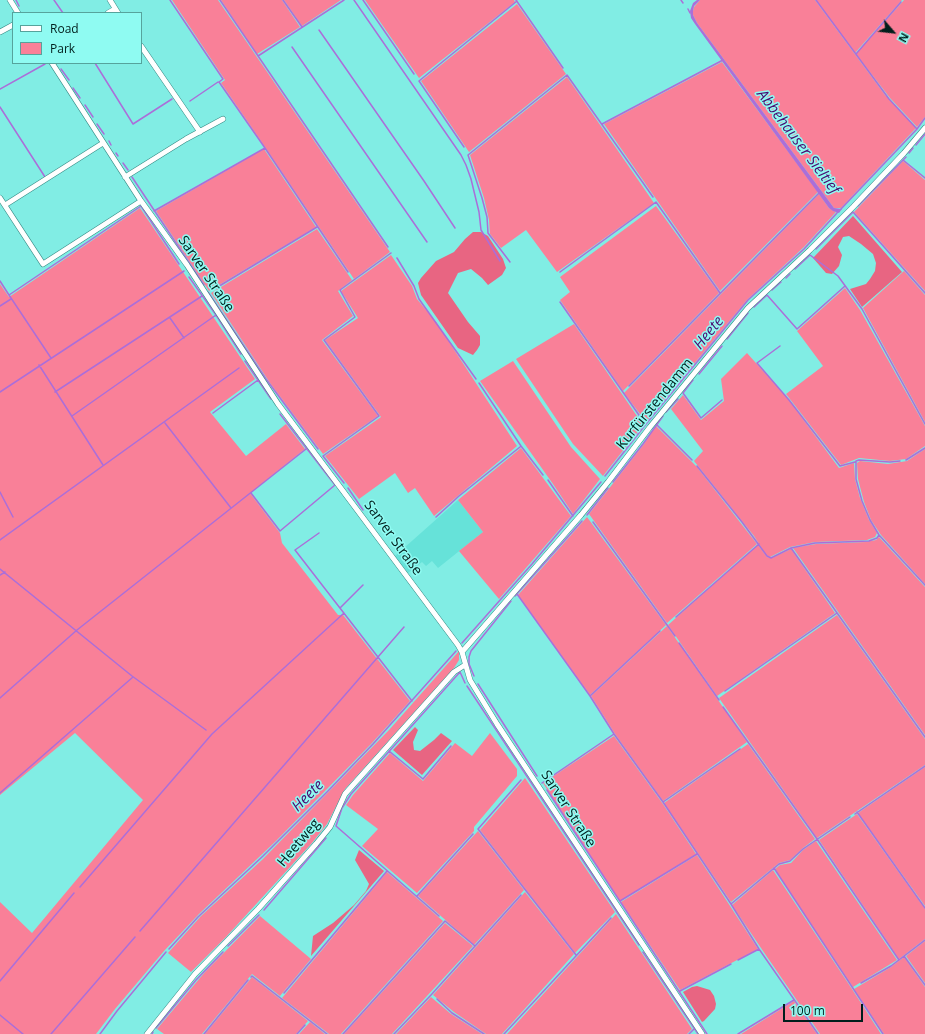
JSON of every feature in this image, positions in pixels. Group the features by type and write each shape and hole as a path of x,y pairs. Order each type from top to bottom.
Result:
{"street":[{"path":"10,0 17,12"},
{"path":"110,0 117,11"},
{"path":"0,32 12,26"},
{"path":"142,47 200,132"},
{"name":"Sarver Straße","path":"53,64 141,201 187,265 278,404 458,645 462,652 470,680 497,724 702,1034"},
{"path":"125,176 186,139 223,119"},
{"name":"Kurfürstendamm","path":"462,652 581,515 650,427 748,308 853,207 925,128"},
{"path":"5,205 103,143"},
{"path":"0,198 43,264 141,201"},
{"name":"Heetweg","path":"147,1034 195,974 258,910 330,827 345,794 352,785 454,672 465,665"}],"shaded area":[{"path":"700,0 694,6 693,15 697,23 834,208 842,209 839,213 829,208 691,18 690,11 693,3"},
{"path":"853,216 902,272 862,307 850,289 866,284 870,279 875,271 876,263 873,254 849,236 843,237 838,247 842,255 839,266 832,274 826,273 813,258"},
{"path":"473,232 481,232 488,236 503,259 506,268 502,275 488,285 471,269 458,273 448,293 468,322 480,336 480,345 473,355 458,348 421,295 418,283 436,261 454,252"},
{"path":"458,500 483,532 438,568 432,561 426,566 422,562 408,573 395,556"},
{"path":"415,727 418,730 413,742 414,750 420,751 441,733 452,741 422,775 393,750"},
{"path":"359,850 384,871 311,956 313,936 333,923 354,905 366,891 369,884 355,860"},
{"path":"697,986 710,990 714,996 716,1004 715,1009 702,1022 683,992"}],"green space":[{"path":"172,0 218,0 390,252 354,279 221,83 225,80"},
{"path":"221,0 282,0 300,27 257,54"},
{"path":"284,0 341,0 302,26"},
{"path":"365,0 514,0 515,2 419,78"},
{"path":"700,0 815,0 885,95 916,128 841,208 834,208 697,23 693,15 693,11 694,7"},
{"path":"816,0 902,0 855,53"},
{"path":"904,0 925,0 925,117 917,127 890,98 856,54"},
{"path":"517,4 566,74 469,152 421,81"},
{"path":"722,62 818,192 720,291 604,124"},
{"path":"567,77 654,203 557,272 526,230 501,248 490,234 489,220 484,198 470,155"},
{"path":"264,149 316,227 209,291 156,211"},
{"path":"903,161 925,180 925,291 854,212"},
{"path":"819,194 829,208 836,212 804,247 747,300 646,422 624,393"},
{"path":"656,206 719,293 623,391 560,300 570,292 560,277"},
{"path":"140,208 255,379 210,412 246,456 286,424 305,449 250,493 280,533 282,543 338,615 343,615 410,701 372,743 276,841 199,914 164,951 96,1034 0,1034 0,902 32,933 143,800 75,733 0,795 0,284 9,297"},
{"path":"317,229 352,280 338,291 353,316 322,340 378,416 323,454 270,383 211,293"},
{"path":"391,255 412,286 417,299 436,322 517,446 434,516 415,488 408,493 395,473 359,499 325,456 381,417 325,340 358,318 341,291"},
{"path":"904,271 925,295 925,422 863,308"},
{"path":"845,288 860,310 925,426 925,446 906,459 890,461 859,458 841,465 786,394 823,366 797,331"},
{"path":"574,324 639,419 644,424 603,476 573,444 516,359"},
{"path":"747,353 788,399 839,468 854,463 855,479 860,498 869,520 877,533 875,537 867,540 815,542 790,547 770,557 766,555 754,536 694,461 703,451 671,409 683,395 701,420 724,401 721,379"},
{"path":"513,361 571,447 600,479 573,514 480,381"},
{"path":"656,426 697,467 757,544 667,623 589,514 644,444"},
{"path":"521,448 571,516 499,599 459,551 483,532 458,500"},
{"path":"925,449 925,584 881,535 871,520 864,502 858,479 857,463 860,461 888,464 907,461"},
{"path":"587,517 666,625 590,695 518,595"},
{"path":"879,537 925,587 925,735 793,548 816,544 866,542 876,540"},
{"path":"758,545 767,557 772,558 791,549 835,613 717,696 668,625"},
{"path":"837,615 925,739 925,765 817,838 719,698"},
{"path":"667,626 747,742 663,801 615,734 591,696"},
{"path":"459,651 459,660 454,668 345,789 327,824 312,843 226,937 191,972 168,953 201,916 263,859 389,730"},
{"path":"490,733 517,769 517,776 474,827 474,831 417,893 362,846 378,829 346,805 390,753 423,781 455,743 472,756"},
{"path":"614,736 663,804 696,854 620,901 543,783"},
{"path":"748,744 815,839 790,860 779,863 731,902 664,803"},
{"path":"925,767 925,906 858,813"},
{"path":"525,778 615,912 575,953 480,830"},
{"path":"857,814 925,909 925,939 899,959 819,840"},
{"path":"478,831 524,890 474,945 418,896"},
{"path":"816,841 897,960 853,987 775,869 780,865 791,863 803,850"},
{"path":"697,855 758,949 680,990 621,902"},
{"path":"773,870 881,1034 820,1034 732,905"},
{"path":"387,872 443,921 341,1034 329,1034 282,998"},
{"path":"525,892 574,954 502,1034 486,1034 454,1012 433,995"},
{"path":"616,914 692,1029 687,1034 507,1034"},
{"path":"260,916 311,959 280,996 252,974 202,1034 164,1034 157,1029 205,972"},
{"path":"445,923 473,946 392,1034 344,1034"},
{"path":"925,941 925,983 906,956"},
{"path":"904,957 925,987 925,1034 884,1034 854,989 891,967"},
{"path":"252,977 308,1021 296,1034 205,1034"},
{"path":"431,997 451,1014 482,1034 396,1034"},
{"path":"794,1001 817,1034 741,1034"},
{"path":"310,1022 325,1034 299,1034"}],"waterway":[{"path":"16,0 19,6"},
{"path":"54,0 62,12"},
{"path":"170,0 223,79 219,82 348,272"},
{"path":"220,0 388,247"},
{"path":"283,0 302,27"},
{"path":"258,56 344,0"},
{"path":"354,0 461,155 471,179 479,212 481,230 500,261"},
{"path":"363,0 414,74"},
{"path":"516,0 563,68"},
{"path":"816,0 889,99 917,129"},
{"path":"464,147 419,81 517,1"},
{"path":"856,54 901,2"},
{"name":"Abbehauser Sieltief","path":"688,9 690,13"},
{"path":"319,30 455,228"},
{"path":"292,47 427,242"},
{"path":"602,124 723,60"},
{"path":"0,89 45,64"},
{"path":"96,64 133,124 172,99"},
{"path":"61,69 69,80"},
{"path":"510,262 488,233 487,217 468,155 567,75 653,197"},
{"path":"190,101 218,82"},
{"path":"73,88 80,98"},
{"path":"85,105 93,117"},
{"path":"0,107 45,177"},
{"name":"Abbehauser Sieltief","path":"841,209 917,129 925,118"},
{"path":"97,124 104,134"},
{"path":"916,145 925,134"},
{"path":"109,141 111,145"},
{"path":"154,211 265,148"},
{"path":"909,153 913,148"},
{"path":"858,206 906,157"},
{"path":"903,160 925,178"},
{"path":"123,163 128,170"},
{"path":"132,177 204,285"},
{"path":"629,386 820,192"},
{"path":"560,272 656,202 720,293"},
{"path":"51,358 9,295 141,206 179,264"},
{"name":"Heete","path":"605,476 748,300 804,249 838,211"},
{"path":"816,249 853,212 925,293"},
{"path":"216,288 317,227"},
{"path":"344,483 323,456 379,416 324,340 355,317 340,290 391,253"},
{"path":"795,269 810,255 838,276 862,309 925,424"},
{"path":"397,258 414,286 419,299 476,379"},
{"path":"0,392 184,271"},
{"path":"786,278 790,274"},
{"path":"189,277 241,354"},
{"path":"0,281 9,295"},
{"path":"772,290 781,282"},
{"path":"754,307 767,295 797,329 845,286"},
{"path":"208,292 266,379 318,449"},
{"path":"55,392 202,296"},
{"path":"0,306 11,299"},
{"path":"560,302 641,418"},
{"path":"727,339 748,313"},
{"path":"72,416 216,315"},
{"path":"170,318 184,338"},
{"path":"699,374 722,346"},
{"path":"780,346 757,363 789,400 840,466 855,462"},
{"path":"245,361 271,399"},
{"path":"39,365 103,465"},
{"path":"0,540 239,368"},
{"path":"213,413 258,380"},
{"path":"683,393 693,380"},
{"path":"479,383 521,446 543,475"},
{"path":"683,393 701,418 722,400"},
{"path":"666,412 678,399"},
{"path":"251,493 280,531 335,485 280,414"},
{"path":"613,482 663,416"},
{"path":"165,423 231,508"},
{"path":"656,424 692,460"},
{"path":"436,517 459,496 520,447"},
{"path":"906,460 925,448"},
{"path":"0,698 77,630 306,449"},
{"path":"900,461 856,461 856,479 862,501 870,520 879,535 925,585"},
{"path":"697,466 767,556 771,558 791,548 815,543 869,541 877,538 879,535"},
{"path":"548,480 573,516"},
{"name":"Heete","path":"462,643 532,564 601,482"},
{"path":"348,488 363,510"},
{"path":"587,515 608,488"},
{"path":"0,492 13,517"},
{"path":"515,596 582,521"},
{"path":"593,522 675,636"},
{"path":"319,533 295,550 412,701"},
{"path":"676,617 759,544"},
{"path":"791,548 925,737"},
{"path":"0,569 132,676 206,730"},
{"path":"0,575 5,572"},
{"path":"340,608 363,585"},
{"path":"517,594 663,802 759,949 818,1034"},
{"path":"474,676 469,664 471,651 511,601"},
{"path":"80,887 212,734 344,613"},
{"path":"725,691 837,613"},
{"path":"140,931 404,627"},
{"path":"590,696 660,631"},
{"path":"679,643 719,700"},
{"name":"Heete","path":"169,949 198,917 263,856 328,791 373,744 456,651"},
{"path":"439,916 336,826 342,808 351,794 460,672 465,683"},
{"path":"0,793 133,677"},
{"path":"478,684 537,776"},
{"path":"467,686 639,945"},
{"path":"723,707 817,839 899,960"},
{"path":"542,783 614,734"},
{"path":"389,751 423,779 451,746"},
{"path":"663,802 740,749"},
{"path":"855,814 925,766"},
{"path":"521,780 478,829 576,955"},
{"path":"547,790 707,1034"},
{"path":"857,812 925,908"},
{"path":"731,904 779,864 790,861 803,849 850,817"},
{"path":"417,896 473,834"},
{"path":"264,910 326,838"},
{"path":"620,901 697,854"},
{"path":"774,868 883,1034"},
{"path":"284,993 387,871"},
{"path":"0,981 74,893"},
{"path":"394,1034 521,895"},
{"path":"228,946 259,915"},
{"path":"504,1034 611,918"},
{"path":"343,1034 445,921 475,946"},
{"path":"51,1034 135,937"},
{"path":"861,983 891,966 925,940"},
{"path":"738,960 759,949"},
{"name":"Heete","path":"100,1034 166,952"},
{"path":"156,1028 196,980 223,952"},
{"path":"643,952 698,1034"},
{"path":"904,956 925,985"},
{"path":"680,991 731,964"},
{"path":"251,977 252,976 327,1034"},
{"path":"204,1034 248,980"},
{"path":"437,999 452,1013 484,1034"},
{"path":"738,1034 794,1000"},
{"path":"0,1015 23,1034"},
{"path":"297,1034 305,1025"},
{"path":"689,1034 695,1028"}]}
